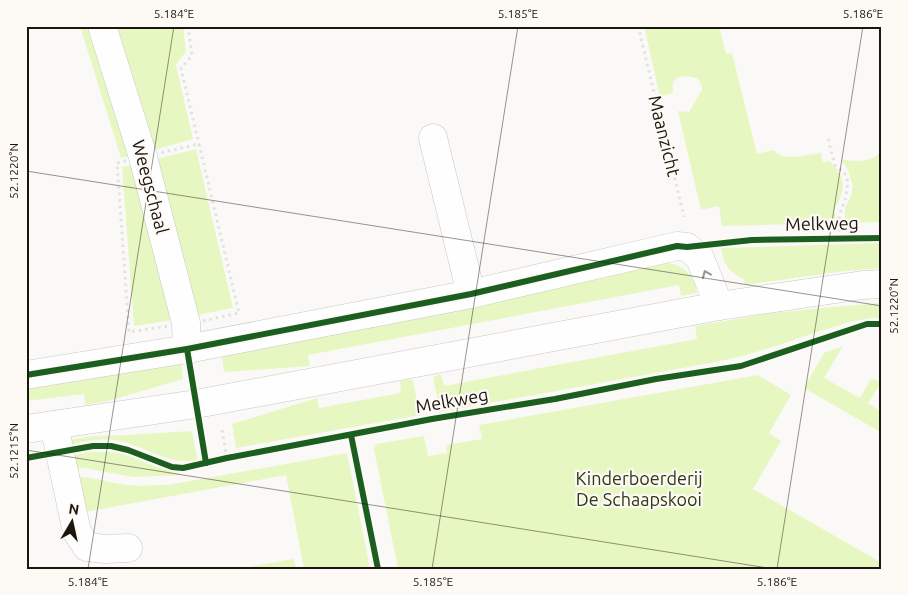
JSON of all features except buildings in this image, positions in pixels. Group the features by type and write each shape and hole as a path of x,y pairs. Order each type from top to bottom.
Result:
{"street":[{"name":"Weegschaal","path":"102,26 143,157 186,324 187,349"},
{"path":"433,138 471,294"},
{"path":"26,375 187,349 471,294 677,246 687,247 700,258 719,306"},
{"path":"26,429 196,404 719,306 863,285 882,284"},
{"path":"54,424 77,532 87,547 105,550 128,548"}],"path":[{"path":"188,26 192,55 181,69 198,144"},
{"path":"828,139 835,164 848,182 845,201 839,219 839,238"},
{"path":"220,460 236,456"}],"green space":[{"path":"80,26 89,26 130,156 121,158"},
{"path":"116,26 183,26 186,51 176,65 193,139 154,150"},
{"path":"644,26 719,26 726,54 732,53 757,154 774,150 779,155 788,157 821,153 823,162 830,161 841,175 843,185 841,196 835,208 835,223 722,226 719,206 701,210 678,111 689,112 702,90 701,84 696,78 689,76 679,77 673,82 673,93 660,97"},
{"path":"196,149 233,308 197,315 157,159"},
{"path":"882,151 882,222 844,223 845,208 851,196 853,186 848,170 841,159 851,161 868,160"},
{"path":"133,165 172,320 134,326 122,167"},
{"path":"882,243 882,268 845,271 745,285 744,280 731,271 725,263 721,248"},
{"path":"664,262 676,265 686,271 693,280 697,293 681,296 679,285 308,355 310,366 224,372 221,351"},
{"path":"882,303 882,318 853,321 746,355 440,412 433,377 441,374 444,386 697,339 695,326 765,314"},
{"path":"843,346 824,378 860,398 870,380 875,379 878,381 879,386 868,403 882,412 882,433 804,388 824,353"},
{"path":"181,360 183,379 108,401 85,405 84,394 26,401 26,385"},
{"name":"Kinderboerderij De Schaapskooi","path":"758,375 791,395 769,433 781,441 753,489 882,563 882,569 398,569 374,449 376,444 424,436 428,456 447,453 446,445 482,439 479,425"},
{"path":"412,379 420,415 236,448 232,424 317,398 319,408 401,393 400,381"},
{"path":"191,431 197,460 187,461 167,458 119,441 96,440 73,444 72,440 94,436"},
{"path":"89,452 114,452 182,475 133,477 84,468 77,469 75,455"},
{"path":"347,453 370,569 304,569 286,475 85,512 79,477 127,485 168,485"},
{"path":"294,559 296,569 248,569 248,567"}],"cycle path":[{"name":"Melkweg","path":"26,375 187,349 471,294 677,246 687,247 752,240 882,238"},
{"name":"Melkweg","path":"26,458 93,446 111,446 128,450 172,467 183,468 432,419 555,399 656,379 741,366 867,324 882,324"},
{"path":"187,349 206,463"},
{"path":"351,435 378,569"}]}
